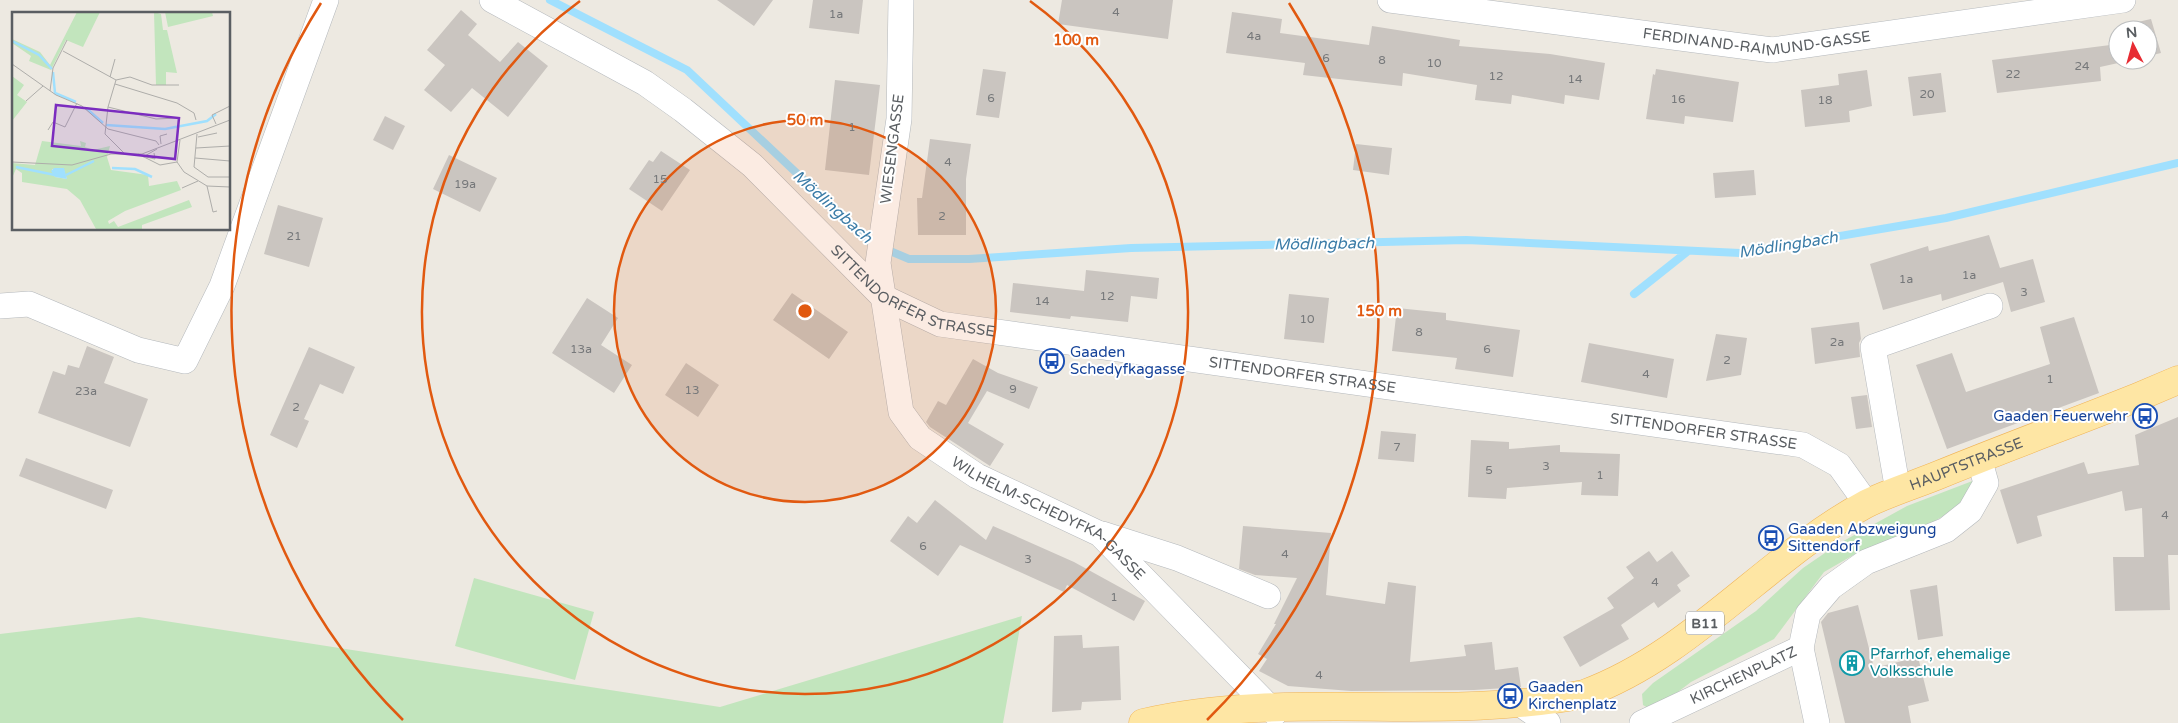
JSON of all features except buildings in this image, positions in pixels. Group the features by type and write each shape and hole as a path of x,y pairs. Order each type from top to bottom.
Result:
{"main road":[{"name":"HAUPTSTRASSE","path":"1867,504 1979,458 2138,398 2178,380"},
{"name":"B11","path":"1143,723 1221,713 1456,716 1511,712 1537,716 1629,673 1675,646 1820,534 1867,504"}],"street":[{"path":"0,306 29,304 138,350 185,361 222,286 326,0"},
{"name":"SITTENDORFER STRASSE","path":"492,0 645,83 683,110 752,165 883,297 940,324 1803,445 1839,465 1867,504"},
{"name":"WIESENGASSE","path":"883,297 878,263 899,119 901,0"},
{"name":"FERDINAND-RAIMUND-GASSE","path":"1390,0 1772,50 2123,0"},
{"name":"WILHELM-SCHEDYFKA-GASSE","path":"883,297 901,412 920,438 977,476 1107,541 1275,713"},
{"path":"1898,491 1873,347 1990,306"},
{"name":"KIRCHENPLATZ","path":"1642,723 1801,648 1808,614 1830,586 1866,562 1946,530 1970,511 1986,483 1979,458"},
{"path":"1107,541 1177,558 1268,596"},
{"path":"1801,648 1817,723"}],"green space":[{"path":"1975,480 1973,490 1953,510 1920,530 1857,553 1824,572 1774,639 1691,682 1653,711 1643,705 1642,694 1653,683 1756,611 1803,568 1838,544 1907,506"},
{"path":"474,578 594,612 575,680 455,646"},
{"path":"1022,616 1003,723 0,723 0,634 139,617 720,707"}],"waterway":[{"name":"Mödlingbach","path":"550,0 687,70 871,243 909,259 969,259 1131,248 1466,240 1740,253 1946,218 2178,163"},
{"path":"1634,294 1688,251"}],"place":[{"name":"Gaaden Schedyfkagasse","path":"1052,361"},
{"name":"Gaaden Feuerwehr","path":"2145,416"},
{"name":"Gaaden Abzweigung Sittendorf","path":"1771,538"},
{"name":"Pfarrhof, ehemalige Volksschule","path":"1852,663"},
{"name":"Gaaden Kirchenplatz","path":"1510,696"}]}
